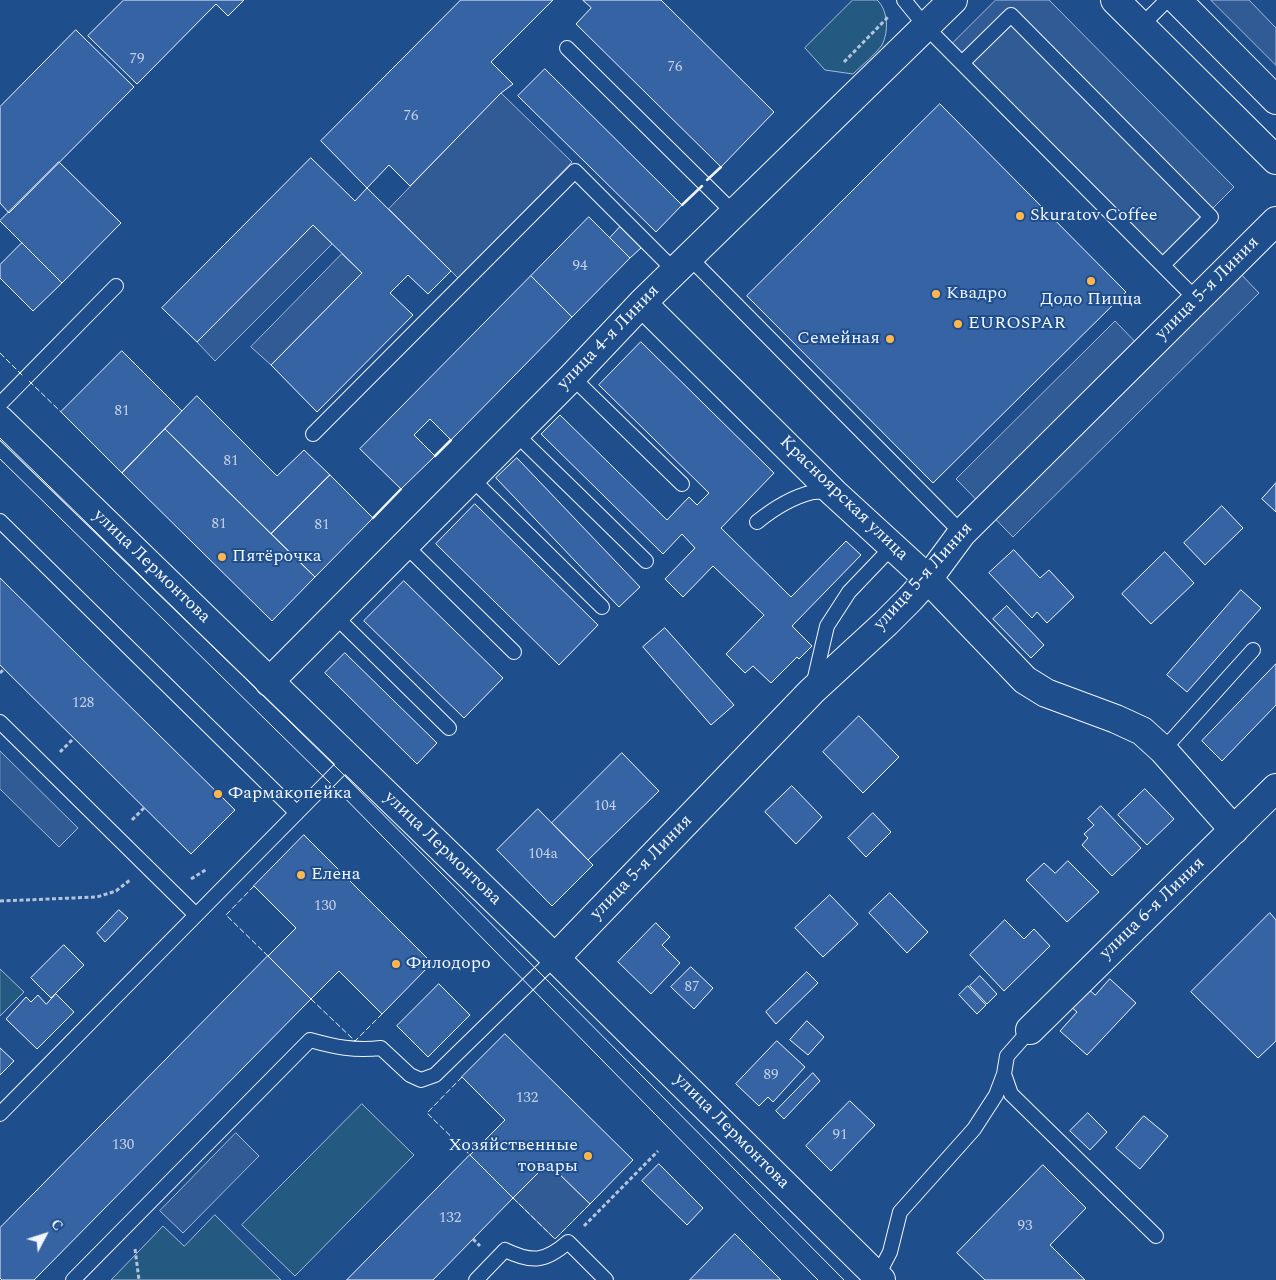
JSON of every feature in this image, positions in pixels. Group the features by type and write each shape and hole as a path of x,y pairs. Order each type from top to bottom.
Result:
{"street":[{"name":"улица 4-я Линия","path":"269,682 682,264 953,0"},
{"path":"1115,0 1276,160"},
{"path":"1177,0 1276,100"},
{"name":"улица 5-я Линия","path":"555,958 812,691 886,623 928,579 962,533 1276,221"},
{"name":"Красноярская улица","path":"642,304 834,493 928,579 1025,680 1046,693 1116,719 1142,731 1164,750 1234,830"},
{"name":"улица Лермонтова","path":"0,420 555,958 878,1279"},
{"name":"улица 6-я Линия","path":"1030,1030 1276,788"}],"lane":[{"path":"904,0 962,63 1197,300"},
{"path":"1141,26 1167,0"},
{"path":"962,63 1011,15 1101,105 1211,217 1163,265"},
{"path":"567,48 734,214"},
{"path":"313,434 575,171 682,264 962,533"},
{"path":"0,404 116,286"},
{"path":"572,377 682,484"},
{"path":"516,434 646,561"},
{"path":"472,478 602,606"},
{"path":"757,522 768,513 797,498 814,492 834,493"},
{"path":"0,520 297,814"},
{"path":"405,545 514,652"},
{"path":"812,691 827,626 849,592 892,547"},
{"path":"334,616 449,728"},
{"path":"1164,750 1253,650"},
{"path":"0,722 196,916"},
{"path":"0,1114 350,759"},
{"path":"73,1280 310,1040 339,1048 362,1050 381,1048 410,1075 421,1080 435,1075 555,958"},
{"path":"878,1279 890,1252 900,1212 974,1128 996,1095 1004,1074 1007,1056 1030,1030"},
{"path":"1004,1074 1011,1094 1156,1236"},
{"path":"476,1280 506,1250 521,1258 538,1259 555,1253 568,1242 606,1280"}],"path":[{"path":"838,68 904,0"},
{"path":"0,673 4,669"},
{"path":"0,901 97,897 116,890 146,867"},
{"path":"568,1242 658,1151"}],"shaded area":[{"path":"853,0 877,0 881,4 886,21 886,33 882,45 853,74 825,70 805,48"},
{"path":"996,0 1049,0 1234,187 1163,258 951,45"},
{"path":"1211,0 1249,0 1276,28 1276,65"},
{"path":"501,93 572,162 459,279 389,209"},
{"path":"313,225 332,244 215,361 197,342"},
{"path":"342,254 362,273 271,365 251,347"},
{"path":"1237,270 1259,293 1013,537 956,479 1115,321 1150,357"},
{"path":"0,751 78,828 59,847 0,789"},
{"path":"0,969 24,992 0,1016"},
{"path":"362,1104 414,1155 295,1276 242,1225"},
{"path":"236,1133 259,1156 183,1233 160,1211"},
{"path":"548,1163 590,1204 555,1239 513,1198"},
{"path":"215,1215 281,1280 111,1280 163,1226 184,1246"}],"building":[{"path":"124,0 244,0 228,16 216,4 137,84 88,36"},
{"path":"461,0 553,0 491,62 513,84 501,93 410,186 389,165 367,188 321,141"},
{"path":"583,0 661,0 774,112 721,167 576,24 591,8"},
{"path":"76,30 134,87 9,213 0,203 0,107"},
{"path":"545,69 682,205 656,232 518,96"},
{"name":"Квадро","path":"940,104 1126,292 933,483 747,296"},
{"path":"311,158 355,201 367,188 451,271 428,294 408,275 390,293 413,315 317,412 271,365 362,273 313,225 197,342 162,308"},
{"path":"59,162 121,223 62,283 0,221"},
{"path":"589,217 630,258 572,317 531,276"},
{"path":"620,227 641,248 630,258 610,238"},
{"path":"22,243 62,283 33,311 0,278 0,265"},
{"path":"531,276 572,317 451,440 430,419 414,435 435,456 401,489 360,449"},
{"path":"641,342 774,473 721,528 791,597 846,541 861,555 792,626 812,646 799,659 797,657 771,683 753,666 745,673 726,654 764,615 713,566 683,597 665,579 695,548 682,534 663,554 541,434 560,415 667,520 689,497 697,505 709,493 599,385"},
{"path":"122,351 182,411 122,473 61,412"},
{"path":"197,396 277,476 304,450 330,475 271,534 165,429"},
{"path":"165,429 315,577 272,621 122,473"},
{"path":"517,458 640,587 619,607 496,478"},
{"path":"330,475 373,518 315,577 271,534"},
{"path":"1276,483 1276,512 1262,499"},
{"path":"475,504 598,625 559,665 436,544"},
{"path":"1222,506 1243,528 1205,565 1184,543"},
{"path":"1014,550 1040,578 1049,570 1074,597 1047,623 1037,612 1032,618 989,573"},
{"path":"1165,552 1194,583 1151,624 1122,594"},
{"path":"0,578 235,810 191,854 0,665"},
{"path":"404,581 503,678 464,718 364,621"},
{"path":"1241,590 1261,608 1187,692 1167,675"},
{"path":"1007,606 1044,645 1031,658 993,619"},
{"path":"665,628 734,705 711,725 643,647"},
{"path":"345,653 437,743 417,764 325,673"},
{"path":"1276,664 1276,705 1222,761 1202,741"},
{"path":"859,716 899,757 863,793 823,752"},
{"path":"622,753 659,791 588,860 552,823"},
{"path":"792,786 822,817 796,844 765,812"},
{"path":"1145,789 1174,819 1147,845 1118,815"},
{"path":"1101,806 1141,848 1112,876 1082,845 1088,838 1084,834 1094,825 1088,819"},
{"path":"538,809 593,865 552,906 497,850"},
{"path":"873,813 891,832 866,857 848,838"},
{"path":"304,835 432,963 382,1014 339,971 311,999 268,956 296,928 254,886"},
{"path":"1068,861 1099,892 1067,922 1026,880 1044,863 1055,873"},
{"path":"890,893 928,932 907,953 869,913"},
{"path":"830,895 858,924 823,957 795,928"},
{"path":"119,910 128,918 105,942 97,933"},
{"path":"1270,913 1276,920 1276,1041 1258,1058 1191,992"},
{"path":"1005,920 1024,939 1034,929 1050,946 1004,991 970,955"},
{"path":"656,923 670,937 662,945 680,963 651,994 618,962"},
{"path":"64,945 84,965 51,998 31,978"},
{"path":"268,956 311,999 34,1280 2,1280 0,1278 0,1228"},
{"path":"691,967 713,988 694,1009 671,987"},
{"path":"807,972 818,983 776,1024 766,1012"},
{"path":"980,976 997,994 987,1004 970,986"},
{"path":"1110,979 1136,1003 1087,1055 1060,1031 1077,1012 1070,1006 1087,988 1095,995"},
{"path":"439,984 470,1015 428,1057 397,1026"},
{"path":"968,986 986,1005 977,1014 959,995"},
{"path":"56,994 74,1012 37,1049 6,1019 26,997 31,1002 38,995 46,1004"},
{"path":"807,1021 824,1037 808,1055 790,1040"},
{"path":"505,1034 633,1160 590,1204 548,1163 513,1198 470,1155 505,1120 462,1077"},
{"path":"777,1041 805,1067 773,1102 768,1097 759,1106 736,1084"},
{"path":"0,1048 14,1061 0,1075"},
{"path":"813,1073 820,1081 784,1119 776,1111"},
{"path":"850,1101 875,1125 831,1171 806,1146"},
{"path":"1088,1113 1107,1132 1090,1150 1070,1131"},
{"path":"1144,1116 1168,1136 1140,1169 1116,1148"},
{"path":"470,1155 513,1198 433,1280 347,1280"},
{"path":"659,1164 703,1208 687,1225 642,1181"},
{"path":"1043,1165 1086,1208 1050,1245 1085,1280 985,1280 957,1253"},
{"path":"735,1234 781,1280 690,1280"}],"tram line":[{"path":"0,438 339,770 844,1280"},
{"path":"0,459 328,781 818,1280"}],"fence":[{"path":"0,353 23,376"},
{"path":"29,381 61,412"},
{"path":"254,886 226,915 268,956"},
{"path":"311,999 355,1041 382,1014"},
{"path":"462,1077 427,1113 470,1155"},
{"path":"513,1198 555,1239 590,1204"}],"wall":[{"path":"707,180 721,167"},
{"path":"682,205 702,186"},
{"path":"435,456 451,440"},
{"path":"373,518 401,489"}],"place":[{"name":"Skuratov Coffee","path":"1020,216"},
{"name":"Додо Пицца","path":"1091,281"},
{"name":"Квадро","path":"936,294"},
{"name":"EUROSPAR","path":"958,324"},
{"name":"Семейная","path":"890,339"},
{"name":"Пятёрочка","path":"222,557"},
{"name":"Фармакопейка","path":"218,794"},
{"name":"Елена","path":"301,875"},
{"name":"Филодоро","path":"396,964"},
{"name":"Хозяйственные товары","path":"588,1156"}]}
